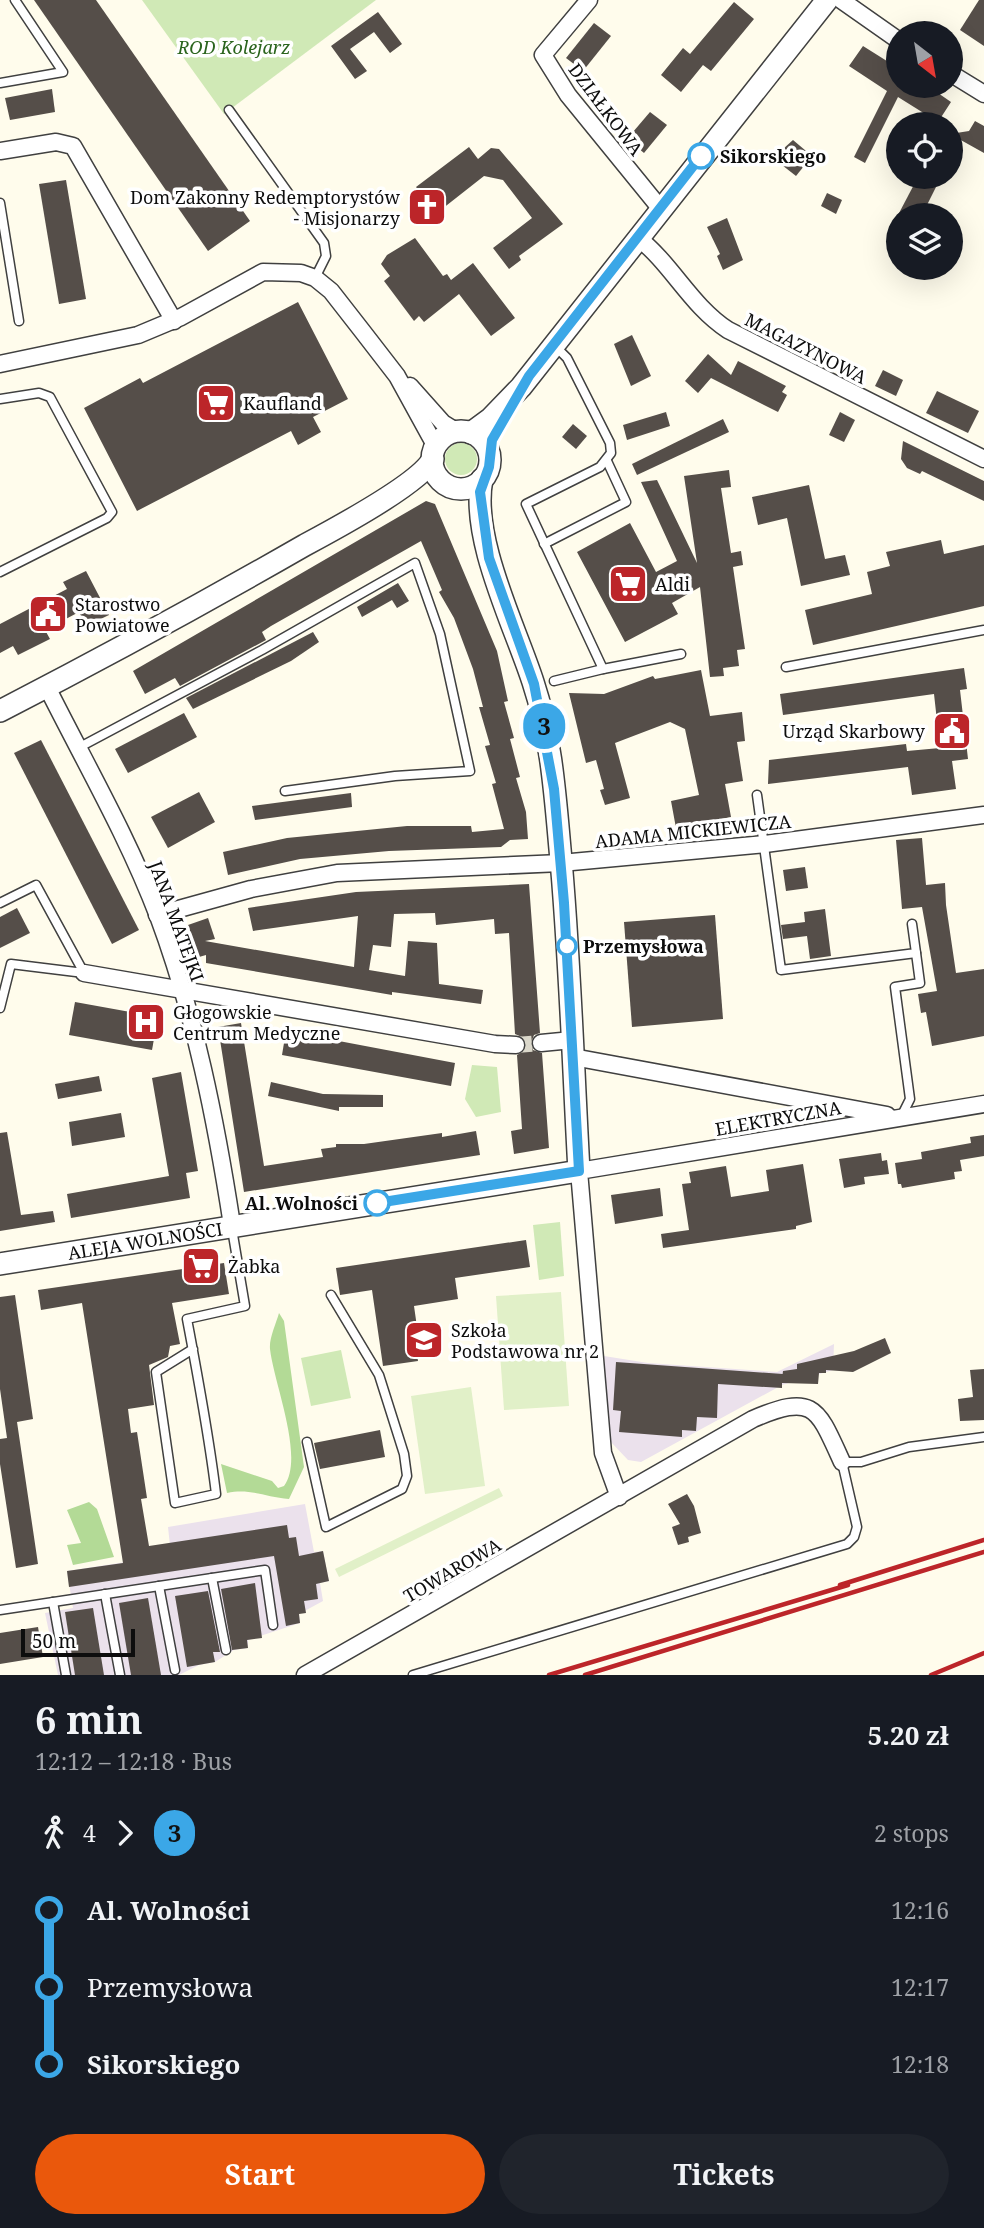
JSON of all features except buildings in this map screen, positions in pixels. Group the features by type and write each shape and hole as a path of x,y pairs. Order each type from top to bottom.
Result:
{"street":[{"name":"DZIAŁKOWA","path":"589,0 543,55 568,94 660,208"},
{"path":"0,711 369,509 419,474 444,437 464,432 497,413 529,376 660,208 828,1 886,33"},
{"path":"963,81 984,94"},
{"path":"0,150 56,142 73,146 174,321"},
{"name":"MAGAZYNOWA","path":"637,237 657,253 706,316 728,330 984,458"},
{"path":"0,364 106,344 174,321 263,272 280,270 315,278 331,291 397,376 443,423 483,440 489,453"},
{"path":"397,376 433,436 434,453 448,484 463,498 477,540 489,558"},
{"path":"529,376 494,435 489,453 489,467 482,479 480,500 489,558 534,684 547,735 561,863 579,1171 603,1453 619,1497 753,1419 794,1405 807,1407 823,1421 842,1462"},
{"path":"369,509 448,484 470,487 482,479"},
{"name":"JANA MATEJKI","path":"47,687 120,827 157,915 181,987 203,1067 232,1225"},
{"name":"ADAMA MICKIEWICZA","path":"157,915 251,888 337,873 561,863 765,844 984,815"},
{"path":"84,973 181,987 495,1044 516,1045"},
{"path":"541,1043 901,1117"},
{"name":"ELEKTRYCZNA","path":"579,1171 984,1104"},
{"name":"ALEJA WOLNOŚCI","path":"0,1264 579,1171"},
{"name":"TOWAROWA","path":"305,1675 619,1497"}],"lane":[{"path":"0,83 63,72 15,0"},
{"path":"229,110 324,243 326,256 315,278"},
{"path":"0,203 19,321"},
{"path":"553,344 567,358 610,443 611,453 607,461 526,505 603,669"},
{"path":"0,399 39,393 50,397 112,512 107,518 0,572"},
{"path":"544,544 626,502 607,461"},
{"path":"78,748 262,650 415,563 440,634 470,771 395,776 285,791"},
{"path":"786,667 984,630"},
{"path":"554,681 681,654"},
{"path":"757,795 781,970 916,953"},
{"path":"0,903 36,885 84,973"},
{"path":"901,1117 910,1098 895,987 920,983 912,924"},
{"path":"0,1009 11,964 84,973"},
{"path":"193,1349 156,1372 175,1503 216,1494 193,1349 187,1319 245,1306 232,1225"},
{"path":"307,1442 326,1527 402,1489 407,1476 404,1454 379,1375 331,1295"},
{"path":"413,1675 847,1544 854,1537 857,1527 842,1462 861,1462 909,1447 984,1437"},
{"path":"0,1610 264,1570 273,1625"},
{"path":"212,1578 226,1650"},
{"path":"159,1586 175,1670"},
{"path":"105,1594 120,1675"},
{"path":"53,1602 66,1675"}],"shaded area":[{"path":"834,1344 833,1370 782,1385 641,1462 628,1460 609,1440 604,1356 648,1363 777,1372"},
{"path":"305,1504 314,1552 323,1551 329,1581 320,1583 323,1601 299,1614 300,1623 248,1640 248,1648 234,1650 215,1662 199,1665 179,1675 58,1675 45,1613 73,1608 67,1571 171,1555 168,1527"}],"green space":[{"name":"ROD Kolejarz","path":"142,0 376,0 224,114"},
{"path":"461,443 472,448 477,459 472,470 461,475 450,470 445,459 450,448"},
{"path":"472,1065 497,1067 501,1112 476,1117 465,1099"},
{"path":"560,1222 564,1276 539,1280 533,1225"},
{"path":"561,1292 569,1406 504,1410 496,1296"},
{"path":"279,1313 284,1321 304,1467 289,1499 250,1492 227,1493 221,1464 272,1481 278,1488 284,1486 290,1474 290,1440 270,1349"},
{"path":"341,1350 351,1398 311,1406 301,1358"},
{"path":"471,1387 485,1486 425,1494 411,1396"},
{"path":"499,1488 503,1496 339,1577 335,1569"},
{"path":"89,1502 97,1509 114,1557 73,1565 67,1545 81,1543 67,1510"}],"tunnel":[{"path":"516,1045 541,1043"}],"railway":[{"path":"840,1585 984,1540"},
{"path":"585,1675 984,1552"},
{"path":"549,1675 848,1585"},
{"path":"931,1675 984,1653"}],"bus line":[{"name":"3","path":"377,1203 579,1171 564,903 547,735 534,684 489,558 480,492 482,479 489,467 489,453 494,435 519,398 529,376 701,156"}],"place":[{"name":"Sikorskiego","path":"701,156"},
{"name":"Dom Zakonny Redemptorystów - Misjonarzy","path":"427,207"},
{"name":"Kaufland","path":"216,403"},
{"name":"Aldi","path":"628,584"},
{"name":"Starostwo Powiatowe","path":"48,614"},
{"name":"Urząd Skarbowy","path":"952,731"},
{"name":"Przemysłowa","path":"567,946"},
{"name":"Głogowskie Centrum Medyczne","path":"146,1022"},
{"name":"Al. Wolności","path":"377,1203"},
{"name":"Żabka","path":"201,1266"},
{"name":"Szkoła Podstawowa nr 2","path":"424,1340"}]}
